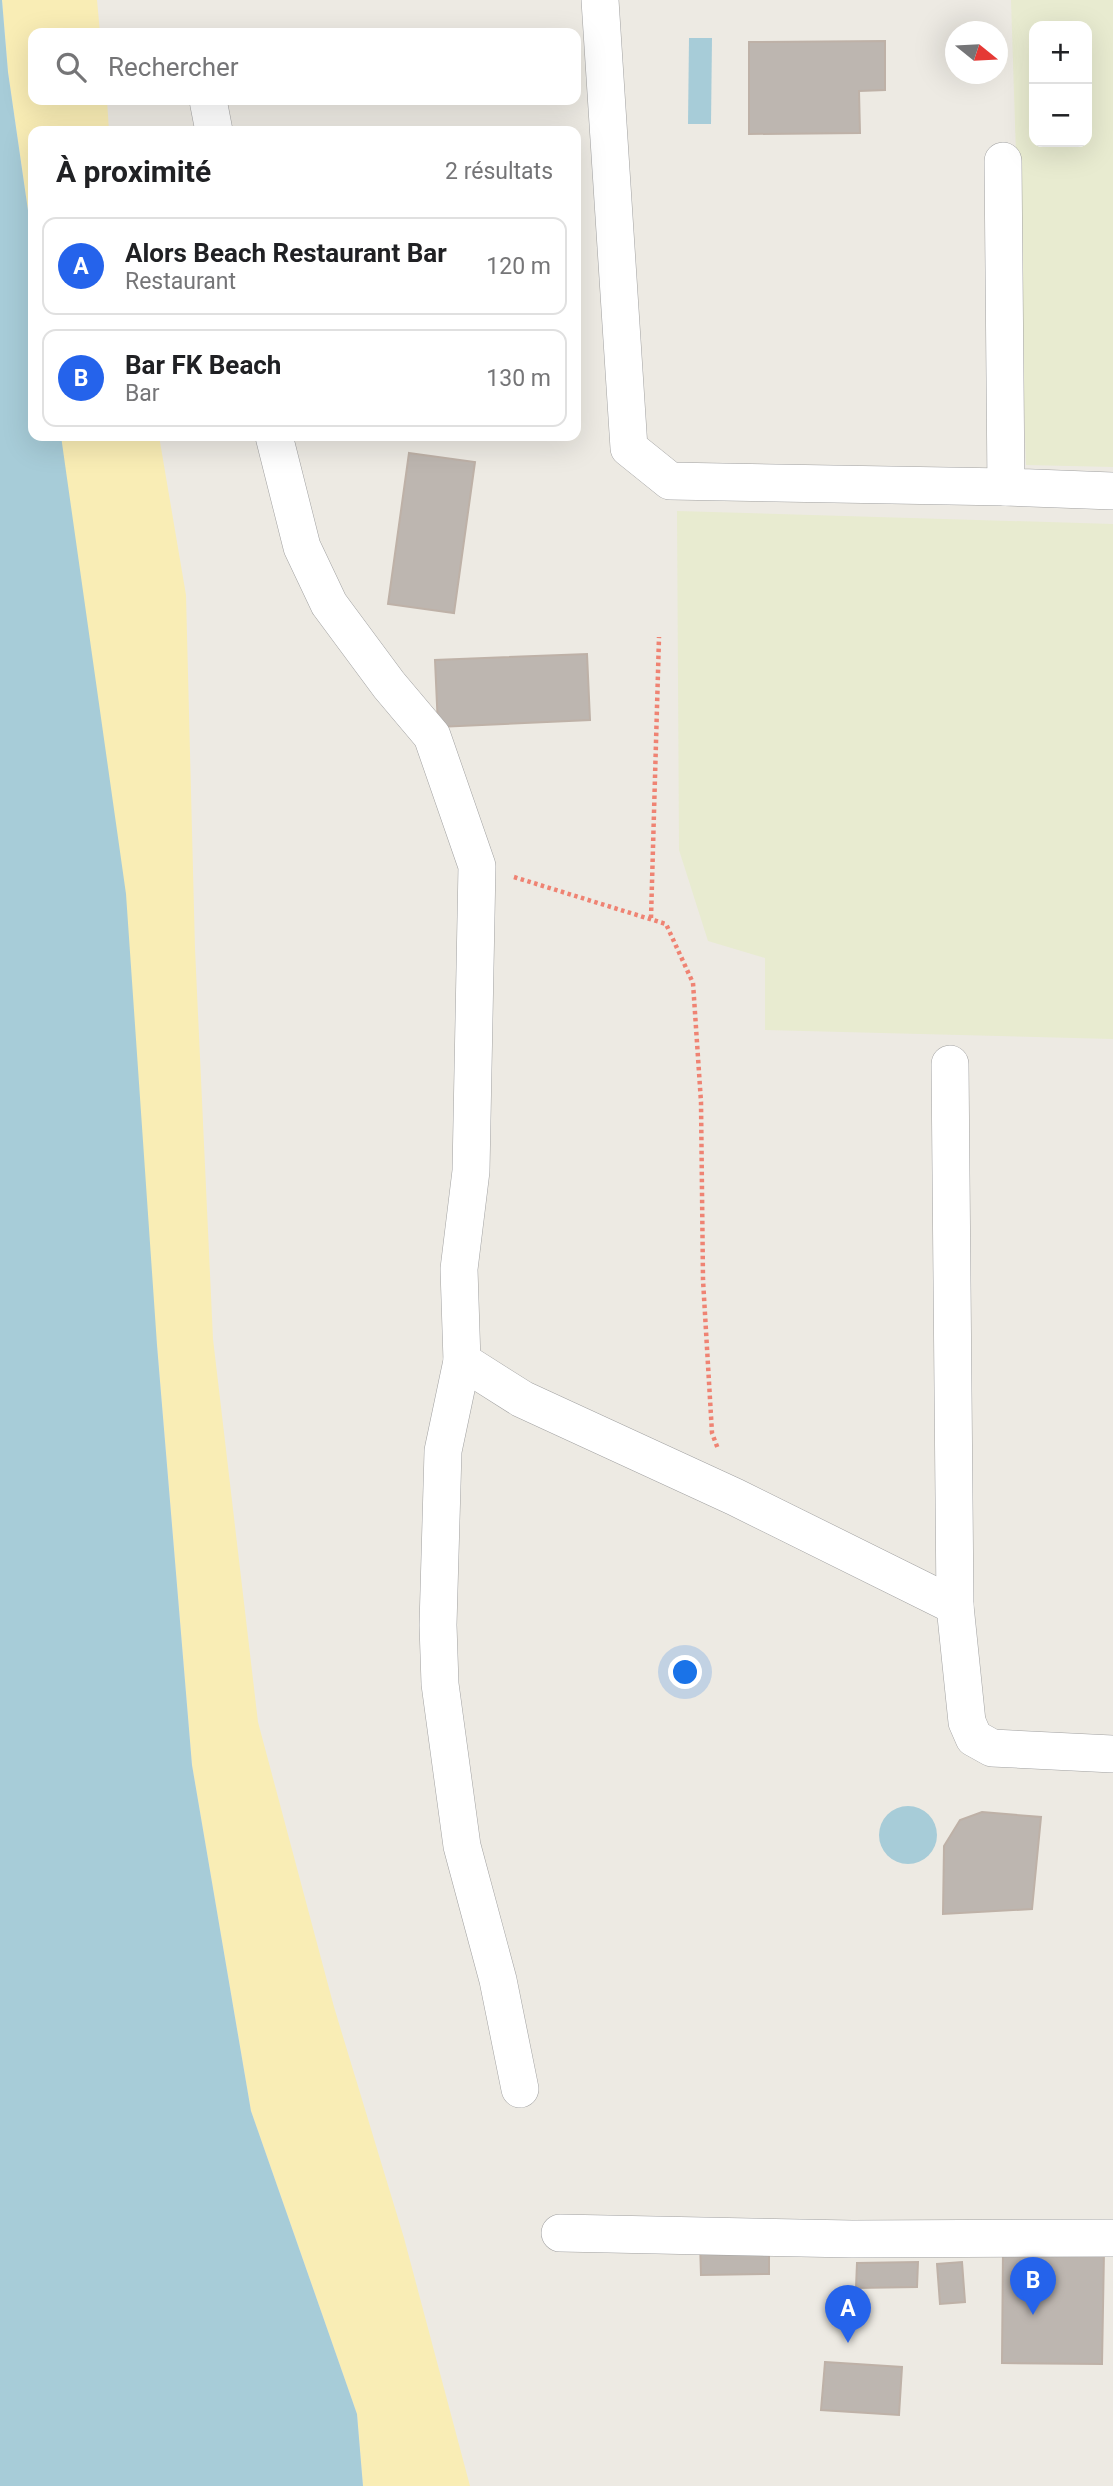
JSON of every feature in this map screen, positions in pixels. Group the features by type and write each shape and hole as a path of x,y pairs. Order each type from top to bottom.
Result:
{"street":[{"path":"601,15 629,448 670,481 1113,491"},
{"path":"209,105 213,126"},
{"path":"1003,161 1006,487"},
{"path":"275,441 302,547 329,604 389,685 432,736 477,866 471,1171 459,1269 462,1361 443,1451 437,1585 440,1684 462,1846 498,1980 520,2089"},
{"path":"950,1064 955,1606 967,1721 974,1738 992,1748 1113,1754"},
{"path":"462,1361 522,1399 735,1497 955,1606"},
{"path":"560,2234 852,2239 1113,2238"}],"path":[{"path":"308,28 601,15"},
{"path":"651,918 659,637"},
{"path":"477,866 666,923 693,983 701,1102 703,1280 712,1433 735,1497"}],"green space":[{"path":"1011,0 1113,0 1113,467 1026,465"},
{"path":"677,511 1113,524 1113,1039 765,1030 765,958 708,941 679,850"}],"sand":[{"path":"2,0 97,0 100,28 28,28 28,105 107,105 109,126 28,126 28,210 8,72"},
{"path":"62,441 160,441 186,595 195,949 213,1339 258,1722 334,2007 404,2238 470,2486 363,2486 357,2414 251,2111 192,1765 157,1345"}],"water":[{"path":"2,0 8,72 28,210 28,441 62,441 126,894 157,1345 192,1765 251,2111 357,2414 363,2486 0,2486"},
{"path":"689,38 712,38 711,124 688,124"},
{"path":"908,1806 919,1808 932,1819 937,1835 935,1846 924,1859 908,1864 897,1862 884,1851 879,1835 881,1824 892,1811"}],"building":[{"path":"885,41 885,90 859,91 860,133 749,134 749,42"},
{"path":"409,453 475,462 454,613 388,604"},
{"path":"587,654 590,720 438,727 435,660"},
{"path":"982,1812 1041,1817 1032,1909 943,1914 944,1846 960,1820"},
{"path":"769,2241 769,2274 701,2275 700,2242"},
{"path":"1003,2250 1104,2251 1102,2364 1002,2363"},
{"path":"918,2262 917,2287 856,2288 857,2263"},
{"path":"962,2262 965,2302 940,2304 937,2264"},
{"path":"825,2362 902,2367 899,2415 821,2410"}],"place":[{"name":"Bar FK Beach","path":"1033,2315"},
{"name":"Alors Beach Restaurant Bar","path":"848,2343"}]}
